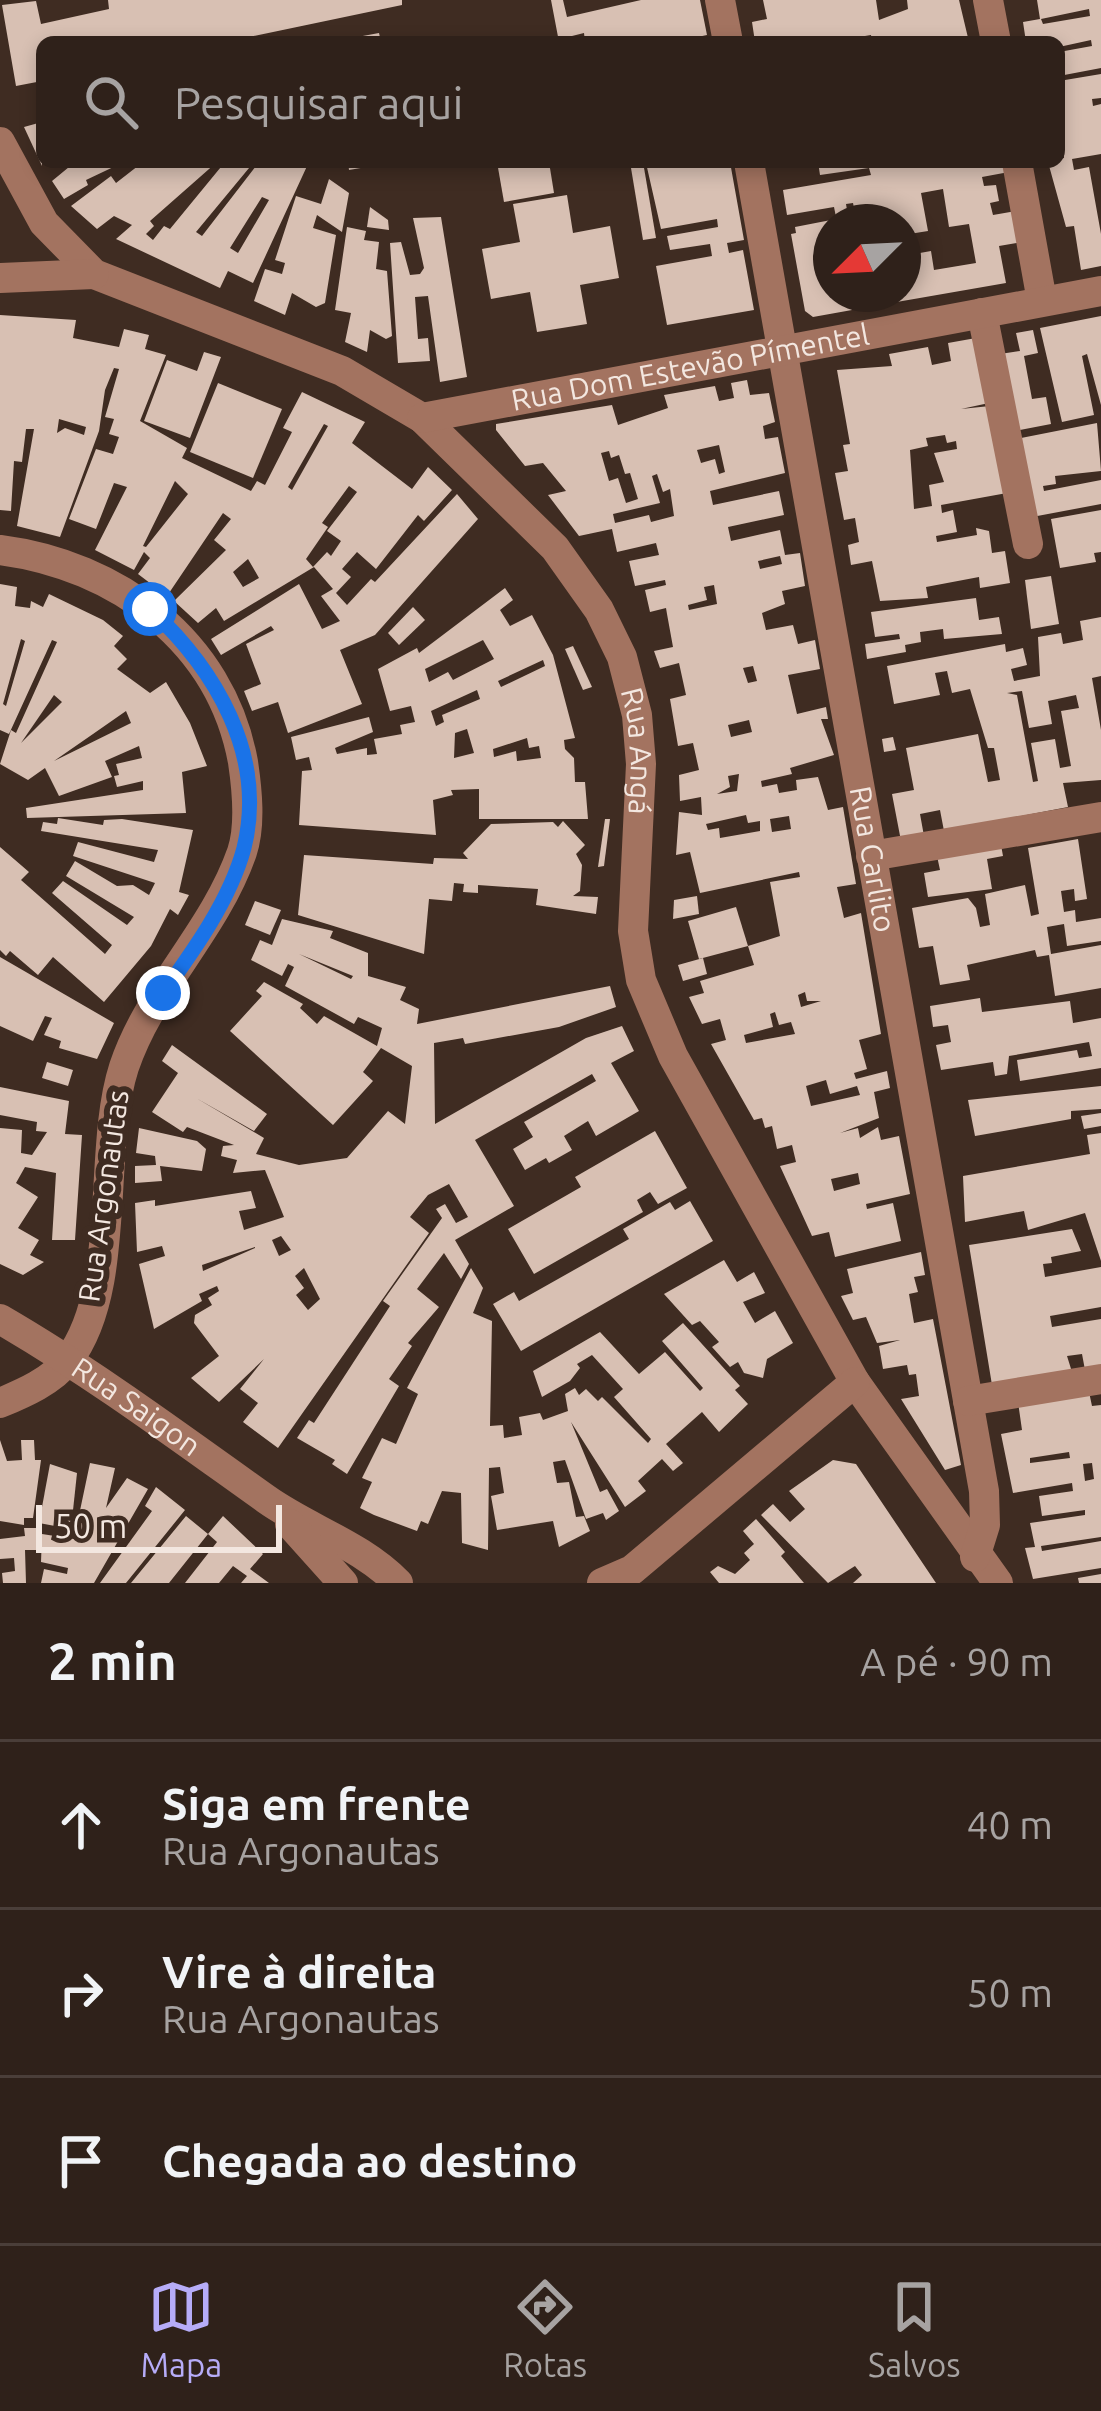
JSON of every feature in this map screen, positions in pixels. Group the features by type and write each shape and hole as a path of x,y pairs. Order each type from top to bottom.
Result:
{"street":[{"path":"720,0 727,36"},
{"path":"988,0 995,36"},
{"name":"Rua Angá","path":"0,142 44,223 94,274 343,371 422,418 555,548 599,610 622,657 637,715 641,764 633,931 641,980 673,1056 855,1382 975,1557 998,1583"},
{"name":"Rua Carlito","path":"750,168 984,1491 985,1525 975,1557"},
{"path":"1018,168 1042,301"},
{"path":"0,278 94,274"},
{"name":"Rua Dom Estevão Pímentel","path":"422,418 1101,291"},
{"path":"982,313 1028,544"},
{"name":"Rua Argonautas","path":"0,550 109,580 180,637 206,666 224,700 248,789 244,847 236,866 197,946 136,1030 118,1085 108,1210 93,1305 69,1359"},
{"path":"871,856 1101,817"},
{"name":"Rua Saigon","path":"0,1319 69,1359 270,1502 361,1554 398,1583"},
{"path":"0,1403 32,1390 69,1359"},
{"path":"968,1401 1101,1379"},
{"path":"602,1583 631,1577 855,1382"},
{"name":"Rua Saigon","path":"270,1502 343,1583"}],"building":[{"path":"108,0 402,0 402,5 254,36 36,36 36,82 16,86 2,5 36,1 41,24 109,9"},
{"path":"551,0 563,0 567,17 641,0 700,0 707,35 584,33 558,36"},
{"path":"763,0 876,0 879,20 908,9 907,0 959,0 968,36 754,36 752,22 767,19"},
{"path":"1037,0 1101,0 1101,68 1065,75 1065,51 1092,46 1091,40 1065,46 1065,36 1025,36 1023,22 1040,19","holes":["1089,9 1090,16 1043,24 1041,19"]},
{"path":"1101,74 1101,98 1092,99 1093,106 1101,104 1101,154 1072,159 1074,170 1089,167 1101,234 1101,266 1081,270 1074,226 1066,227 1050,168 1065,168 1065,80"},
{"path":"36,124 36,153 24,127"},
{"path":"68,168 111,168 86,180 88,185 64,199 52,181"},
{"path":"135,168 210,168 150,221 154,226 146,234 153,240 164,226 170,229 220,168 249,168 196,232 202,236 254,168 306,168 253,283 228,271 220,288 116,239 132,225 114,216 97,229 71,206 111,176 116,183","holes":["262,197 269,200 238,253 230,248"]},
{"path":"498,168 550,168 554,193 504,202"},
{"path":"631,168 644,168 656,238 643,240"},
{"path":"647,168 731,168 744,240 727,243 729,253 743,250 754,310 667,325 656,266 712,256 710,244 670,250 667,236 718,227 717,219 661,229"},
{"path":"819,168 869,168 820,175"},
{"path":"869,168 1009,168 1009,172 982,177 984,186 996,185 999,201 990,203 993,215 1016,211 1022,242 999,246 1006,283 921,298 921,253 931,251 934,270 976,263 969,224 949,227 943,189 921,193 928,231 921,232 921,204 813,204 813,211 787,215 783,190 871,175"},
{"path":"329,179 349,193 342,232 317,215 313,228 336,235 325,303 316,307 292,293 285,315 254,301 265,269 282,274 285,263 275,260 296,196 321,204"},
{"path":"567,195 573,233 610,226 619,278 580,285 587,324 537,332 530,292 491,299 482,249 520,242 513,204"},
{"path":"370,207 388,220 389,230 367,227"},
{"path":"441,217 467,377 440,382 428,296 415,297 418,339 428,338 430,361 398,363 390,243 401,242 410,275 420,274 424,268 413,218"},
{"path":"813,224 813,312 841,312 813,317 805,311 791,234 796,233 795,227"},
{"path":"347,227 366,231 364,240 379,242 376,269 387,271 392,336 386,339 370,330 367,352 345,342 351,313 335,310"},
{"path":"0,315 76,320 73,338 119,347 124,329 149,335 145,349 166,355 140,421 187,448 182,458 251,491 257,481 265,485 292,432 283,428 302,392 365,422 352,443 412,489 428,467 452,490 424,521 418,515 376,569 357,552 342,569 351,577 336,593 347,605 371,579 375,582 457,494 478,519 375,635 340,650 362,704 288,733 278,702 252,711 244,691 261,684 246,644 274,630 271,626 221,655 211,639 299,584 322,629 340,621 321,596 333,589 314,567 224,621 216,608 198,623 174,601 226,550 214,540 231,519 223,513 167,596 138,574 150,558 144,552 134,570 95,550 127,487 114,483 96,529 69,519 96,449 113,454 119,437 109,434 114,419 105,417 119,369 114,368 105,390 99,431 60,537 17,526 34,429 26,429 22,462 14,461 11,511 0,510","holes":["59,419 86,427 84,435 65,428 57,433","324,424 328,426 292,490 288,487","175,481 188,494 143,546","349,486 357,492 327,531 341,541 331,556 327,552 313,567 306,559 328,527 322,523","248,559 259,578 243,587 233,572"]},
{"path":"1101,316 1101,405 1087,354 1082,356 1094,415 1062,422 1040,328"},
{"path":"1033,330 1038,353 1024,356 1032,399 1046,397 1051,424 1015,431 1000,354 1020,351 1016,333"},
{"path":"976,338 989,403 961,409 990,406 1007,493 941,505 942,513 953,510 957,532 936,536 937,542 977,535 976,528 989,531 992,553 1005,551 1010,583 980,588 979,577 926,587 928,598 880,601 872,561 851,565 848,545 859,542 855,518 844,520 835,473 848,471 843,445 850,444 837,370 892,366 889,354 928,347 932,365 951,361 948,343","holes":["945,435 947,443 956,441 957,449 934,453 944,482 929,485 932,506 914,509 910,450 928,446 926,438"]},
{"path":"204,352 221,357 190,438 144,421 167,360 197,371"},
{"path":"747,380 750,395 769,393 775,422 763,426 765,439 778,437 785,473 710,491 713,505 779,491 784,515 728,527 731,541 780,530 785,555 800,553 805,586 782,591 785,604 762,613 766,630 793,625 798,644 815,640 820,669 788,675 797,714 826,707 828,719 821,719 834,755 790,768 792,774 761,781 762,787 777,784 779,793 797,790 796,780 818,777 828,810 843,807 856,884 837,887 844,918 861,913 881,1034 859,1040 867,1069 854,1073 856,1079 887,1071 890,1088 874,1092 879,1118 840,1133 858,1128 860,1138 878,1127 881,1140 899,1136 910,1194 866,1204 867,1209 893,1203 901,1241 835,1257 829,1232 812,1236 780,1166 796,1162 792,1145 777,1149 772,1126 765,1128 762,1118 754,1120 711,1044 726,1040 720,1019 702,1024 689,997 704,993 700,981 754,965 748,946 780,936 770,882 800,877 799,872 700,893 690,852 676,855 679,812 702,815 701,797 680,801 679,775 699,770 693,743 678,746 670,699 686,695 679,663 660,668 654,651 673,647 666,608 650,612 645,590 666,585 665,580 635,586 629,561 659,555 656,543 617,552 612,529 579,536 548,495 566,491 543,463 525,466 496,430 496,424 612,405 618,425 668,408 664,395 715,386 719,401 734,398 731,383","holes":["719,445 725,472 719,474 715,459 701,463 697,450","609,451 611,458 619,455 638,499 626,503 618,478 609,481 601,453","657,474 663,492 670,489 674,516 651,522 649,515 615,523 613,514 660,503 652,476","780,556 782,564 760,569 758,561","714,585 717,604 689,610 688,605 707,600 704,587","753,666 757,681 748,683 743,668","749,720 752,732 731,737 728,725","739,774 737,791 717,794 730,787 728,776","746,815 748,823 760,821 760,831 720,838 719,828 708,830 706,824","789,816 791,829 772,832 770,819","805,992 807,1001 821,1001 801,1007 798,995","775,1012 779,1025 791,1022 795,1034 746,1043 744,1035 773,1027 770,1014","826,1080 830,1094 857,1086 860,1095 811,1106 806,1086","858,1173 860,1184 834,1191 831,1179"]},
{"path":"218,383 282,409 253,478 190,452"},
{"path":"1097,423 1101,471 1055,476 1056,484 1043,486 1044,491 1101,480 1101,504 1032,517 1016,439"},
{"path":"1101,510 1101,552 1094,553 1096,562 1060,568 1051,519"},
{"path":"1051,576 1059,624 1031,629 1025,580"},
{"path":"0,584 17,587 15,606 30,608 31,601 43,607 49,594 103,620 123,636 114,646 127,659 117,669 150,693 166,682 207,766 182,772 186,813 27,818 26,808 143,790 143,781 117,787 114,776 119,775 116,764 142,758 139,746 105,761 112,777 59,796 45,768 28,780 0,764 11,730 16,733 57,642 52,640 9,734 0,730","holes":["21,639 25,641 6,706 3,704","54,695 62,702 21,743","126,711 131,723 54,761"]},
{"path":"505,588 513,600 500,610 510,626 532,615 553,655 575,738 564,740 565,749 574,758 575,782 585,782 588,819 479,819 479,789 451,790 453,795 433,800 436,835 299,825 302,771 312,770 309,757 296,760 291,737 369,717 373,732 335,748 337,754 367,748 367,755 377,754 374,739 402,734 400,725 415,722 411,706 390,711 378,669 417,648 419,653","holes":["483,640 494,659 453,680 448,672 429,682 425,669","543,660 545,666 501,687 498,681","477,690 480,699 442,715 444,722 436,726 431,711","467,729 474,753 454,758 455,733","527,738 529,748 539,746 541,758 517,761 516,751 494,757 493,749"]},
{"path":"976,598 979,620 999,617 1002,634 944,639 943,629 920,632 921,642 905,645 906,652 867,659 865,644 900,639 899,634 875,637 871,612"},
{"path":"413,607 425,620 399,645 388,633"},
{"path":"1101,617 1101,676 1092,678 1101,730 1101,780 1063,783 1068,807 944,831 940,810 920,814 924,836 901,841 892,794 914,790 906,748 978,734 988,782 1000,780 994,748 988,748 970,689 952,693 947,671 935,673 940,695 894,704 887,666 1005,644 1006,652 1023,648 1027,665 1011,669 1014,681 1040,676 1038,637 1061,633 1063,644 1083,640 1080,621","holes":["1022,691 1029,728 1052,724 1048,701 1076,695 1079,708 1061,711 1071,766 1060,768 1055,739 1031,743 1038,781 1033,782 1017,695 1007,693"]},
{"path":"573,646 592,687 583,690 565,649"},
{"path":"893,737 896,750 884,752 882,739"},
{"path":"58,818 103,825 104,820 122,819 193,830 179,892 189,895 178,915 170,909 151,946 104,1002 53,957 38,975 10,951 6,956 0,950 0,847 29,872 21,880 105,954 112,945 52,893 63,881 127,925 134,917 66,876 75,861 117,886 133,885 149,895 155,883 73,856 78,842 154,862 158,850 41,831 43,822 57,824"},
{"path":"605,819 610,819 604,866 598,867"},
{"path":"563,821 585,845 576,854 582,865 580,891 573,896 598,897 596,914 536,905 538,889 478,885 478,893 463,892 464,884 454,883 452,901 429,899 424,954 298,915 304,855 433,864 434,858 468,859 463,853 491,824 553,822 558,827"},
{"path":"1078,839 1087,899 1075,901 1074,889 1061,891 1064,912 1075,910 1076,922 1101,918 1101,941 1067,946 1064,924 1047,927 1051,954 1101,945 1101,988 1055,996 1049,955 1037,957 1035,950 967,965 970,980 940,985 933,946 919,948 912,908 968,898 980,927 990,925 985,894 1025,885 1031,916 1039,914 1028,848"},
{"path":"1001,845 1003,856 987,859 992,889 928,897 924,873 940,870 937,856"},
{"path":"697,896 699,914 673,919 674,900"},
{"path":"255,901 281,910 270,935 245,925"},
{"path":"736,907 748,946 699,959 688,921"},
{"path":"282,919 333,931 330,938 368,953 368,976 406,987 400,1000 419,1009 417,1024 610,986 616,1007 559,1027 465,1044 463,1038 434,1043 435,1124 586,1038 622,1026 634,1051 611,1063 639,1111 596,1136 588,1121 564,1136 572,1150 549,1163 546,1158 525,1170 513,1149 533,1137 524,1122 596,1081 592,1074 475,1140 514,1206 455,1240 469,1264 461,1279 444,1253 417,1289 439,1307 408,1343 412,1346 389,1379 399,1386 347,1474 332,1464 335,1460 297,1438 309,1420 314,1423 390,1306 383,1301 442,1218 436,1209 445,1204 456,1223 468,1217 449,1184 428,1195 410,1217 429,1233 278,1448 243,1422 258,1403 240,1389 264,1359 219,1402 191,1378 219,1356 194,1323 195,1315 212,1305 208,1298 219,1291 217,1286 199,1294 202,1301 154,1329 139,1264 165,1256 162,1246 137,1252 135,1203 155,1200 155,1206 251,1191 256,1208 239,1211 244,1230 284,1217 265,1170 233,1173 237,1160 221,1156 223,1146 234,1145 187,1127 183,1132 152,1112 178,1073 162,1061 172,1045 267,1114 254,1131 196,1098 264,1138 256,1154 299,1165 347,1158 388,1111 405,1124 412,1066 381,1048 363,1072 373,1081 333,1125 230,1031 262,996 256,991 264,982 303,1004 300,1008 317,1024 324,1016 377,1046 382,1028 358,1017 354,1024 285,986 294,967 288,964 282,976 251,960 260,940 272,945","holes":["299,954 353,976 351,979","281,1236 291,1250 279,1256 272,1240","255,1247 203,1271 202,1265","304,1268 320,1299 308,1310 296,1295 304,1288 295,1276"]},
{"path":"0,957 114,1023 97,1059 59,1048 61,1041 44,1035 52,1018 45,1016 33,1041 0,1026"},
{"path":"703,958 707,974 683,981 678,965"},
{"path":"980,998 982,1012 1070,1001 1073,1023 1101,1018 1101,1068 1020,1081 1017,1060 1077,1050 1079,1058 1092,1056 1089,1042 1009,1056 1007,1074 995,1076 993,1062 941,1070 936,1045 951,1042 948,1025 933,1027 930,1006"},
{"path":"47,1062 73,1070 68,1086 42,1078"},
{"path":"1101,1086 1101,1109 1071,1111 1071,1119 975,1136 968,1100"},
{"path":"0,1087 69,1101 65,1134 82,1135 75,1240 52,1240 56,1173 25,1167 16,1183 38,1197 18,1228 39,1240 30,1255 44,1262 23,1275 0,1264 0,1128 22,1130 21,1153 32,1155 47,1132 36,1131 37,1122 0,1115"},
{"path":"1101,1113 1101,1126 1084,1129 1081,1116"},
{"path":"139,1128 197,1141 206,1149 202,1171 160,1166 162,1181 135,1183 135,1166 156,1165 155,1156 136,1153"},
{"path":"655,1131 687,1188 658,1204 650,1192 637,1200 643,1212 534,1274 508,1229 581,1187 575,1177"},
{"path":"1101,1133 1101,1261 1085,1213 1028,1230 1024,1211 965,1222 963,1176 1090,1154 1087,1135"},
{"path":"690,1201 713,1241 521,1351 493,1304 514,1292 519,1301 629,1239 623,1229 670,1202 675,1210"},
{"path":"1072,1229 1081,1251 1051,1257 1052,1263 1043,1264 1045,1277 1101,1267 1101,1307 1050,1316 1052,1327 1101,1319 1101,1367 1085,1370 1082,1354 1067,1356 1072,1372 992,1385 969,1245"},
{"path":"921,1252 925,1275 914,1277 918,1292 909,1294 914,1323 933,1319 961,1465 945,1470 901,1399 919,1396 916,1374 909,1375 907,1365 883,1369 879,1346 900,1340 877,1343 866,1317 853,1320 841,1296 853,1293 847,1269"},
{"path":"724,1260 737,1282 754,1272 765,1293 743,1302 755,1323 775,1311 793,1343 767,1359 763,1378 744,1373 738,1362 730,1367 712,1347 719,1342 700,1321 692,1325 664,1294"},
{"path":"471,1268 483,1288 473,1313 492,1321 490,1426 503,1425 504,1438 522,1435 519,1417 540,1413 543,1420 568,1411 565,1394 575,1388 579,1395 586,1389 598,1401 602,1397 648,1443 651,1439 614,1397 623,1389 592,1355 577,1364 580,1368 570,1381 542,1397 533,1371 600,1332 639,1374 665,1352 700,1391 703,1388 662,1341 683,1323 740,1386 735,1390 748,1404 719,1432 702,1412 666,1444 683,1463 673,1471 662,1459 638,1481 646,1491 625,1507 571,1422 600,1492 607,1489 619,1511 606,1520 603,1513 586,1519 565,1460 553,1462 557,1483 569,1482 576,1517 584,1516 590,1531 559,1547 553,1521 497,1530 491,1496 504,1493 500,1467 489,1468 488,1550 462,1543 461,1493 442,1491 428,1524 421,1521 417,1531 374,1515 360,1508 372,1482 362,1478 382,1438 396,1444 418,1394 407,1388"},
{"path":"1089,1392 1092,1406 1101,1405 1101,1537 1041,1546 1042,1551 1101,1541 1101,1568 1033,1579 1025,1548 1035,1547 1030,1523 1085,1515 1085,1510 1042,1516 1039,1496 1073,1491 1072,1483 1013,1493 1001,1434 1022,1430 1018,1402","holes":["1069,1452 1070,1458 1030,1463 1030,1458","1092,1463 1094,1479 1085,1481 1083,1464"]},
{"path":"0,1440 7,1461 22,1460 21,1440 34,1440 35,1460 41,1460 33,1518 24,1518 24,1525 0,1521"},
{"path":"833,1460 856,1464 936,1583 853,1583 862,1575 855,1566 828,1583 761,1515 773,1504 790,1522 805,1509 789,1491"},
{"path":"90,1463 115,1468 106,1508 127,1478 148,1489 94,1583 41,1583 44,1569 67,1574 68,1568 41,1562 42,1534 74,1539"},
{"path":"50,1464 77,1473 71,1529 39,1523"},
{"path":"156,1487 185,1510 126,1583 100,1583 152,1511 145,1506"},
{"path":"186,1516 208,1534 169,1583 131,1583"},
{"path":"223,1516 263,1554 250,1569 269,1583 241,1583 247,1576 233,1566 219,1583 185,1583 217,1542 208,1534"},
{"path":"756,1519 804,1583 719,1583 710,1572 718,1566 735,1574 750,1560 744,1553 754,1544 743,1531"},
{"path":"24,1528 36,1528 36,1550 25,1550 26,1583 3,1583 2,1573 15,1571 14,1558 0,1559 0,1539 25,1536"},
{"path":"1101,1574 1101,1583 1079,1583 1078,1578"}],"route":[{"path":"150,609 206,666 239,742 248,789 244,847 197,946 163,993"}]}
